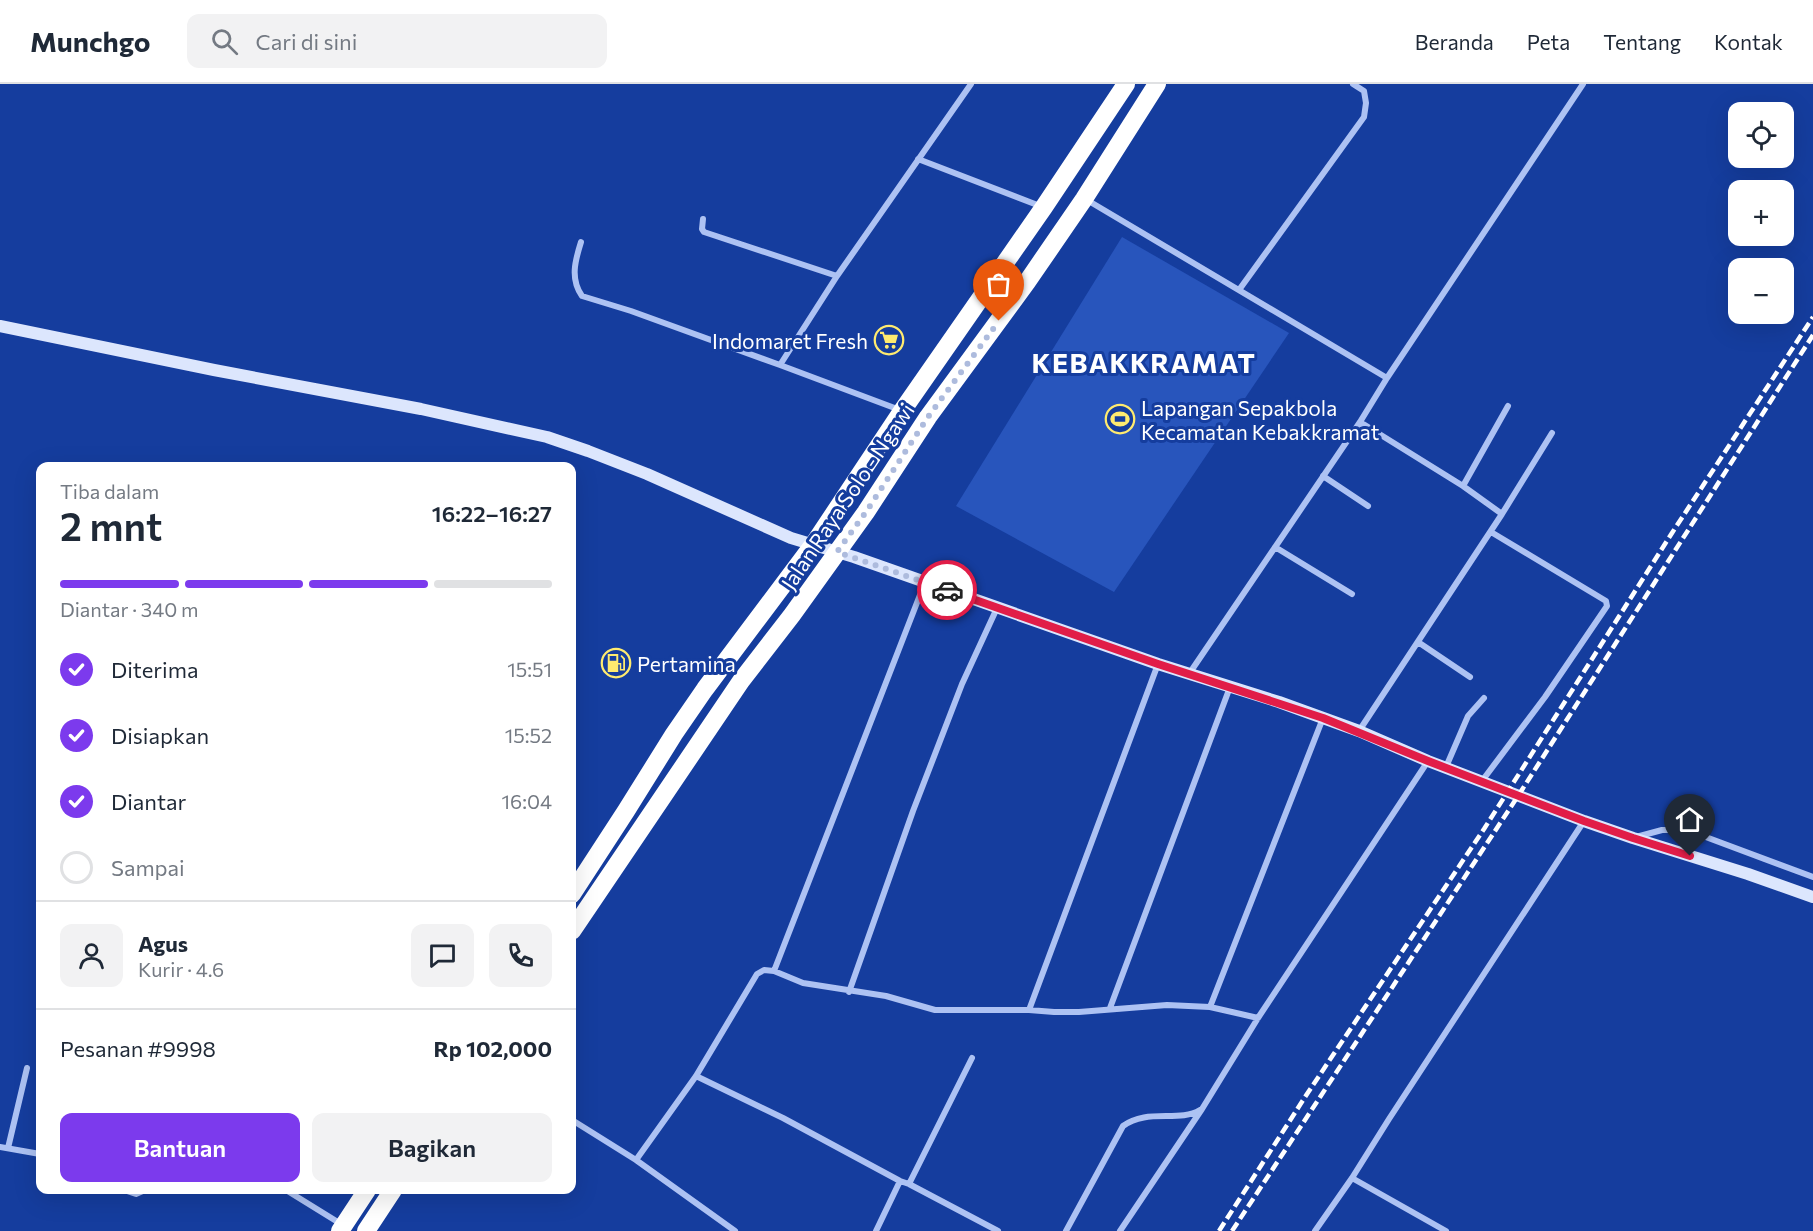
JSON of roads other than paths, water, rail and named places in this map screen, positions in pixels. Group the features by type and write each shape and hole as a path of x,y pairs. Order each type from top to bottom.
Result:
{"highway":[{"name":"Jalan Raya Solo - Ngawi","path":"576,888 693,707 813,544 1126,84"},
{"name":"Jalan Raya Solo - Ngawi","path":"576,925 741,681 866,512 928,417 1027,282 1084,199 1157,84"},
{"path":"342,1228 364,1194"},
{"path":"366,1231 390,1194"}],"main road":[{"path":"0,326 421,409 547,437 612,460 791,538 1323,718 1584,821 1813,897"}],"street":[{"path":"780,365 837,276 971,84"},
{"path":"1239,290 1364,117 1366,103 1364,91 1353,84"},
{"path":"1189,674 1360,422 1583,84"},
{"path":"918,159 1044,207"},
{"path":"1084,199 1387,378"},
{"path":"703,219 702,230 704,232 837,276"},
{"path":"581,242 574,279 576,288 582,296 631,311 902,411"},
{"path":"1463,486 1508,406"},
{"path":"1360,422 1463,486 1502,514"},
{"path":"1359,731 1491,532 1552,433"},
{"path":"1323,476 1368,506"},
{"path":"1482,782 1545,697 1607,606 1606,601 1491,532"},
{"path":"1275,547 1352,594"},
{"path":"774,971 926,582"},
{"path":"849,992 913,811 958,695 997,607"},
{"path":"1418,642 1470,677"},
{"path":"1029,1010 1158,664"},
{"path":"1110,1008 1230,686"},
{"path":"1446,768 1468,716 1484,698"},
{"path":"1210,1006 1323,718"},
{"path":"1119,1231 1202,1109 1258,1018 1428,761"},
{"path":"1315,1231 1352,1178 1584,821"},
{"path":"1633,838 1662,830 1687,830 1813,878"},
{"path":"636,1160 696,1076 757,975 764,970 774,971 803,983 886,996 935,1010 1079,1012 1167,1005 1210,1006 1258,1018"},
{"path":"909,1184 972,1058"},
{"path":"8,1148 27,1068"},
{"path":"696,1076 783,1118 998,1231"},
{"path":"1066,1231 1123,1126 1137,1118 1191,1114 1202,1109"},
{"path":"576,1122 636,1160 735,1231"},
{"path":"0,1147 36,1153"},
{"path":"1352,1178 1446,1231"},
{"path":"876,1231 900,1181"},
{"path":"292,1194 342,1228"}],"railway":[{"path":"1219,1231 1307,1094 1484,829 1672,533 1813,317"},
{"path":"1232,1231 1518,796 1813,335"}],"place":[{"name":"Indomaret Fresh","path":"889,340"},
{"name":"Lapangan Sepakbola Kecamatan Kebakkramat","path":"1120,419"},
{"name":"Pertamina","path":"616,663"}],"district":[{"name":"KEBAKKRAMAT","path":"1144,362"}]}
